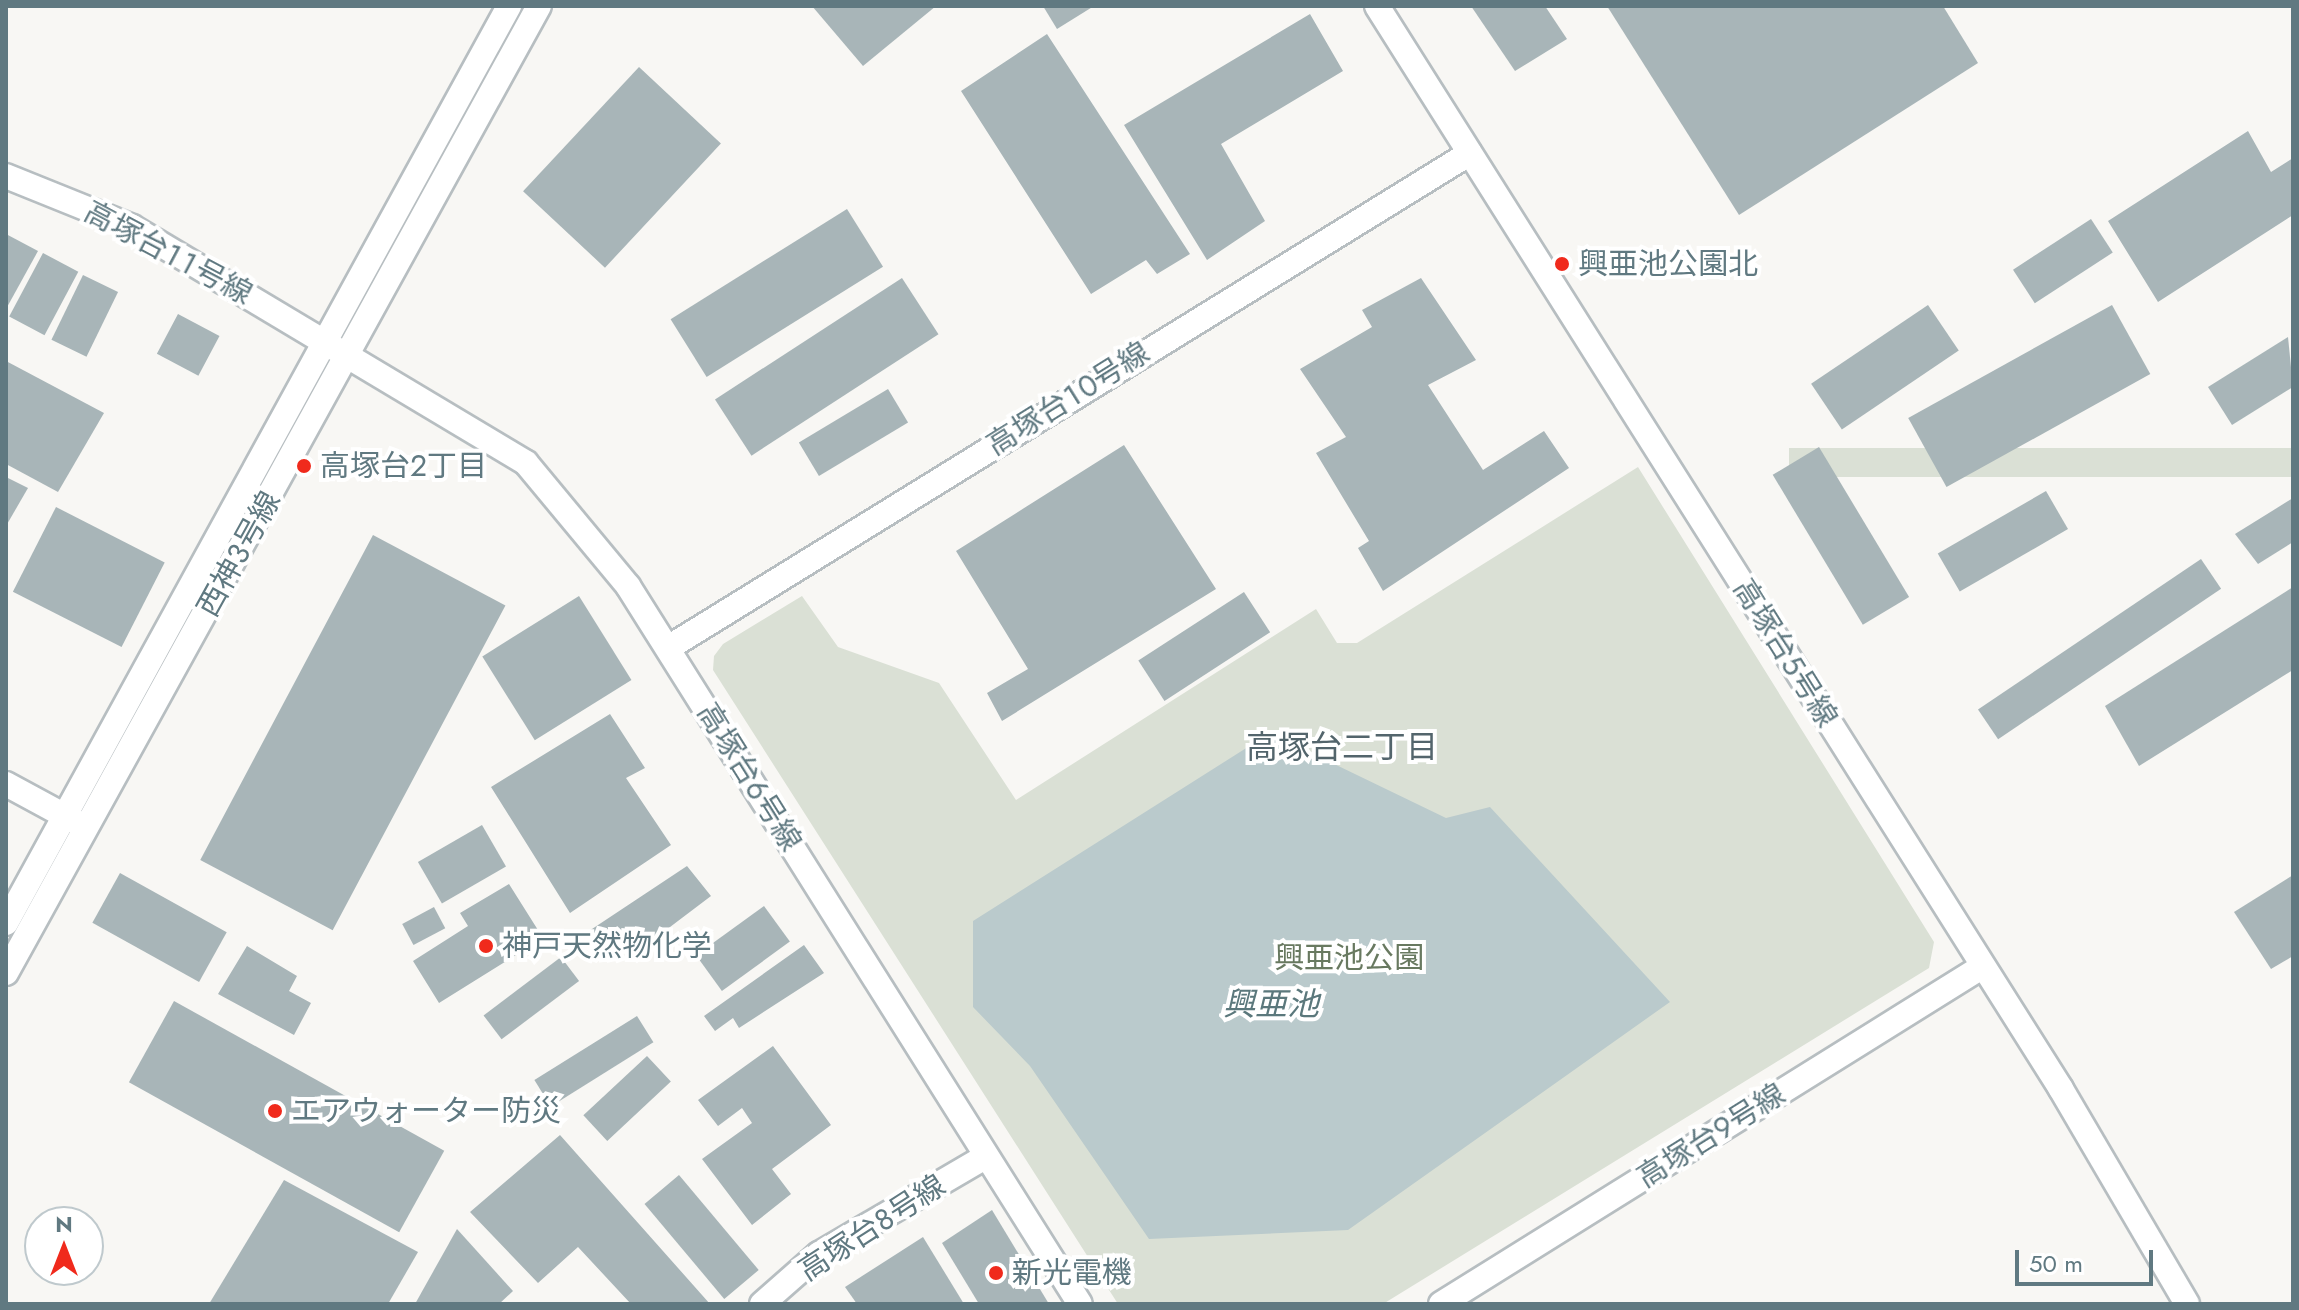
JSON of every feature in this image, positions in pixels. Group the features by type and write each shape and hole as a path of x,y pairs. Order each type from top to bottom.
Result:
{"street":[{"name":"西神３号線","path":"6,923 509,6"},
{"name":"西神３号線","path":"6,973 539,6"},
{"name":"高塚台５号線","path":"1377,6 1980,968 2068,1102 2187,1304"},
{"name":"高塚台１０号線","path":"668,648 1470,153"},
{"name":"高塚台１１号線","path":"6,176 132,227 325,339"},
{"name":"高塚台６号線","path":"325,339 526,463 597,541 668,648 1080,1304"},
{"path":"6,784 64,818 89,827"},
{"name":"高塚台９号線","path":"1441,1304 1980,968"},
{"name":"高塚台８号線","path":"762,1304 819,1254 985,1157"}],"green space":[{"path":"1789,448 2293,448 2293,477 1789,477"},
{"name":"興亜池公園","path":"1638,467 1934,942 1929,968 1383,1304 1118,1304 713,670 714,656 723,644 802,596 838,647 939,683 1016,800 1316,609 1337,643 1357,643"}],"water":[{"name":"興亜池","path":"1270,733 1446,818 1490,807 1670,1002 1348,1230 1149,1239 1030,1066 973,1007 973,921"}],"building":[{"path":"812,6 936,6 863,66"},
{"path":"1043,6 1094,6 1057,29"},
{"path":"1471,6 1545,6 1567,39 1515,71"},
{"path":"1607,6 1943,6 1978,63 1739,215"},
{"path":"1310,14 1343,71 1221,144 1265,221 1207,260 1124,125"},
{"path":"1047,34 1190,254 1157,274 1146,260 1091,294 961,91"},
{"path":"639,67 721,143 605,268 523,191"},
{"path":"2248,131 2271,172 2293,158 2293,215 2158,302 2108,221"},
{"path":"847,209 883,267 707,377 671,319"},
{"path":"2091,219 2113,253 2035,303 2013,270"},
{"path":"6,234 38,251 6,309"},
{"path":"43,253 78,272 45,335 9,317"},
{"path":"83,275 118,292 86,357 51,340"},
{"path":"902,278 938,334 751,456 715,399"},
{"path":"1421,278 1476,360 1428,385 1483,470 1544,431 1569,468 1383,591 1358,548 1369,541 1316,453 1346,437 1300,369 1372,327 1362,310"},
{"path":"1928,305 1959,351 1842,429 1811,384"},
{"path":"2112,305 2150,374 1947,487 1908,418"},
{"path":"178,314 219,336 198,376 157,354"},
{"path":"2288,337 2293,387 2232,425 2208,387"},
{"path":"6,361 104,413 58,492 6,464"},
{"path":"888,389 908,422 819,476 799,443"},
{"path":"1124,445 1216,589 1002,721 987,693 1028,669 956,551"},
{"path":"1819,447 1909,597 1863,625 1773,475"},
{"path":"6,477 28,488 6,526"},
{"path":"2046,491 2068,529 1960,592 1938,554"},
{"path":"2293,498 2293,542 2258,564 2235,534"},
{"path":"56,507 165,562 122,647 13,592"},
{"path":"373,535 505,605 333,930 200,860"},
{"path":"2201,559 2221,589 1998,739 1978,709"},
{"path":"2293,587 2293,670 2139,766 2105,706"},
{"path":"1244,592 1270,632 1164,701 1138,661"},
{"path":"579,596 631,680 535,740 482,656"},
{"path":"610,714 645,768 626,778 671,845 570,913 491,787"},
{"path":"482,825 506,867 442,904 418,862"},
{"path":"687,866 711,896 637,952 625,933 602,950 589,931"},
{"path":"120,873 227,932 199,982 92,923"},
{"path":"2293,875 2293,956 2271,969 2234,912"},
{"path":"509,884 543,938 439,1003 413,961 468,926 460,913"},
{"path":"764,906 790,942 722,991 696,955"},
{"path":"434,907 445,928 413,945 402,924"},
{"path":"804,945 824,973 739,1028 733,1018 715,1031 704,1016"},
{"path":"247,946 297,976 289,991 311,1003 294,1035 218,994"},
{"path":"561,957 579,981 502,1039 484,1015"},
{"path":"174,1001 444,1151 399,1232 129,1082"},
{"path":"637,1016 653,1042 551,1106 534,1080"},
{"path":"773,1046 831,1125 772,1169 791,1194 752,1225 702,1159 752,1123 742,1108 718,1126 698,1100"},
{"path":"647,1056 671,1082 607,1141 583,1115"},
{"path":"560,1135 710,1304 631,1304 578,1247 538,1283 470,1212"},
{"path":"679,1175 759,1270 724,1299 645,1204"},
{"path":"284,1180 418,1252 388,1304 209,1304"},
{"name":"新光電機","path":"992,1210 1049,1304 979,1304 942,1243"},
{"path":"457,1229 513,1291 499,1304 415,1304"},
{"path":"923,1237 964,1304 857,1304 845,1287"}],"place":[{"name":"興亜池公園北","path":"1562,264"},
{"name":"高塚台2丁目","path":"304,466"},
{"name":"神戸天然物化学","path":"486,946"},
{"name":"エアウォーター防災","path":"275,1111"},
{"name":"新光電機","path":"996,1273"}],"district":[{"name":"高塚台二丁目","path":"1342,747"}]}
